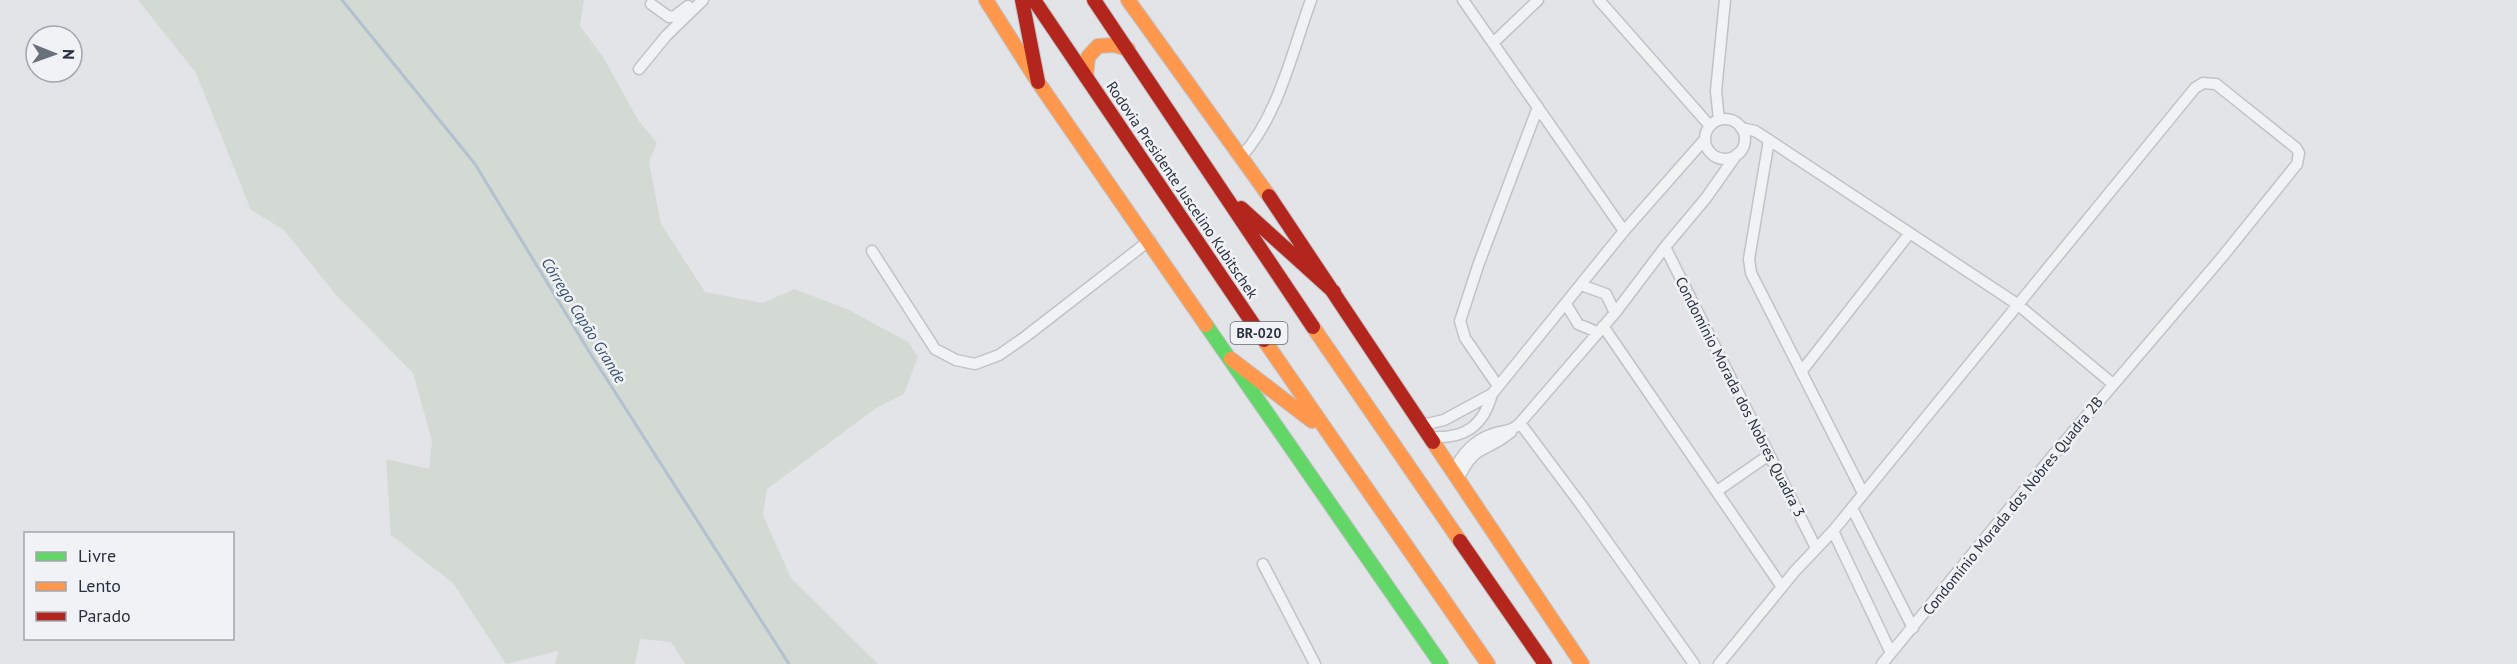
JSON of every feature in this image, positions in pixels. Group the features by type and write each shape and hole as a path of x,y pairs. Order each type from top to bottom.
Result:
{"main road":[{"path":"986,0 1038,82 1150,240 1441,664"},
{"path":"1022,0 1038,82"},
{"name":"Rodovia Presidente Juscelino Kubitschek","path":"1034,0 1326,432 1488,664"},
{"name":"Rodovia Presidente Juscelino Kubitschek","path":"1094,0 1218,187 1545,664"},
{"path":"1128,0 1242,156 1582,664"},
{"path":"1086,78 1088,57 1098,46 1114,45 1128,49"},
{"path":"1218,187 1334,292"},
{"path":"1231,359 1326,432"}],"street":[{"path":"651,4 669,17 675,16 695,0"},
{"path":"639,69 666,36 703,0"},
{"path":"1242,156 1256,138 1269,112 1311,0"},
{"path":"1463,0 1624,231"},
{"path":"1493,43 1538,0"},
{"path":"1599,0 1714,123"},
{"path":"1431,438 1453,437 1472,428 1481,418 1495,390 1624,231 1705,139 1714,123 1725,0"},
{"name":"Condomínio Morada dos Nobres Quadra 2B","path":"1891,653 2113,384 2223,256 2297,164 2299,153 2216,84 2199,85 2017,304"},
{"path":"1495,390 1465,338 1460,321 1479,262 1538,106"},
{"path":"1456,476 1477,451 1504,438 1517,427 1615,313 1706,198 1740,150 1744,139 1741,128 1731,120 1714,123"},
{"path":"1741,128 1748,128 1769,140 2017,304 2113,384"},
{"path":"1705,139 1709,151 1718,158 1731,158 1740,150 1769,140"},
{"path":"1769,140 1749,266 1759,292 1863,493"},
{"path":"1801,372 1909,234"},
{"path":"872,252 935,350 956,360 975,364 999,355 1025,337 1150,240"},
{"name":"Condomínio Morada dos Nobres Quadra 3","path":"1665,247 1816,548"},
{"path":"1581,285 1606,294 1615,313"},
{"path":"1566,304 1578,324 1600,329 1717,491 1782,587"},
{"path":"1719,664 1782,587 1833,531 2017,304"},
{"path":"1422,425 1444,420 1495,390"},
{"path":"1481,418 1491,434"},
{"path":"1456,476 1464,452 1491,434 1517,427"},
{"path":"1517,427 1582,506 1694,664"},
{"path":"1472,428 1479,440"},
{"path":"1717,491 1769,455"},
{"path":"1852,507 1913,628"},
{"path":"1833,531 1891,653 1882,664"},
{"path":"1263,564 1316,664"}],"shaded area":[{"path":"138,0 584,0 580,26 603,57 638,120 657,143 649,162 661,224 705,292 763,303 794,289 847,309 908,342 918,357 904,394 876,408 767,489 763,515 791,578 878,664 685,664 671,642 640,639 635,664 555,664 558,651 506,664 453,583 391,535 386,459 429,469 432,441 413,373 336,295 284,230 251,210 196,73"}],"waterway":[{"name":"Córrego Capão Grande","path":"342,0 475,164 590,353 789,664"}],"traffic: fast":[{"path":"1206,325 1441,664"}],"traffic: slow":[{"path":"986,0 1038,82 1206,325"},
{"path":"1128,0 1269,196"},
{"path":"1086,77 1088,57 1098,46 1114,45 1128,49"},
{"path":"1313,327 1460,541"},
{"path":"1264,340 1488,664"},
{"path":"1231,359 1312,421"},
{"path":"1433,442 1582,664"}],"traffic: jam":[{"path":"1022,0 1038,82"},
{"path":"1034,0 1264,340"},
{"path":"1094,0 1313,327"},
{"path":"1269,196 1433,442"},
{"path":"1241,208 1334,292"},
{"path":"1460,541 1545,664"}]}
